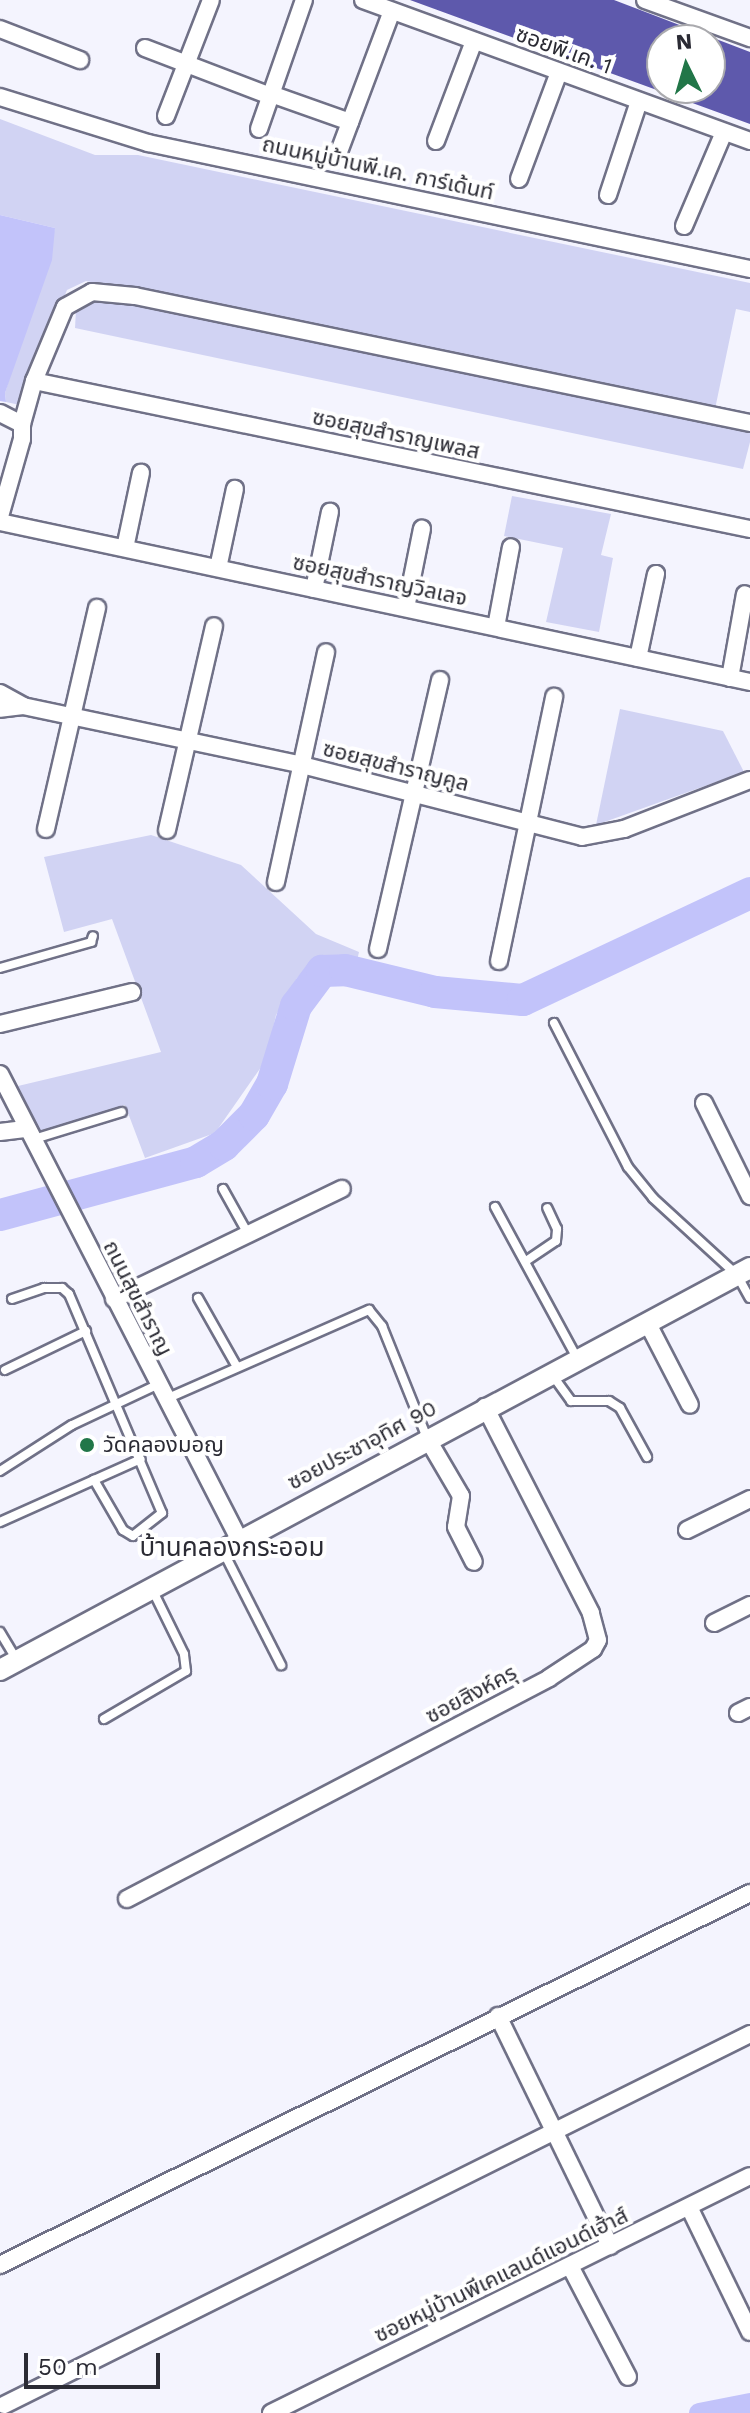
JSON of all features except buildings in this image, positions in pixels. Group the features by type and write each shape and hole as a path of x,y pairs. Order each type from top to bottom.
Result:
{"street":[{"path":"166,116 211,0"},
{"path":"259,129 304,0"},
{"name":"ซอยพี.เค. 1","path":"363,0 750,141"},
{"path":"645,0 750,38"},
{"path":"337,157 392,11"},
{"path":"0,29 80,60"},
{"path":"436,141 474,41"},
{"path":"145,48 350,122"},
{"path":"519,179 559,72"},
{"name":"ถนนหมู่บ้านพี.เค. การ์เด้นท์","path":"0,97 148,143 750,269"},
{"path":"608,195 639,101"},
{"path":"684,226 724,132"},
{"path":"0,519 34,381 65,307 92,292 135,296 750,423"},
{"name":"ซอยสุขสำราญเพลส","path":"34,381 750,529"},
{"path":"0,413 22,424"},
{"path":"125,548 141,473"},
{"path":"218,568 235,489"},
{"path":"314,589 330,512"},
{"name":"ซอยสุขสำราญวิลเลจ","path":"0,519 750,682"},
{"path":"406,608 422,529"},
{"path":"496,627 511,547"},
{"path":"638,658 656,574"},
{"path":"730,678 745,594"},
{"path":"46,829 97,608"},
{"path":"167,830 214,626"},
{"path":"276,882 326,652"},
{"path":"378,949 440,680"},
{"name":"ซอยสุขสำราญคูล","path":"0,693 23,706"},
{"path":"499,961 525,823 554,697"},
{"name":"ซอยสุขสำราญคูล","path":"0,709 23,706 188,739 414,792 525,823 598,837 750,780"},
{"path":"0,1024 132,992"},
{"name":"ถนนสุขสำราญ","path":"0,1074 161,1392 230,1544"},
{"path":"704,1103 750,1196"},
{"path":"0,1132 28,1134"},
{"path":"114,1299 342,1189"},
{"name":"ซอยประชาอุทิศ 90","path":"9,1665 743,1271"},
{"path":"647,1322 690,1405"},
{"name":"ซอยสิงห์ครุ","path":"127,1899 549,1678 593,1649 598,1640 591,1613 485,1407"},
{"path":"427,1438 461,1496 456,1527 474,1562"},
{"path":"687,1530 749,1503"},
{"path":"714,1623 750,1605"},
{"path":"0,2265 750,1893"},
{"path":"498,2016 610,2246"},
{"path":"4,2405 750,2034"},
{"name":"ซอยหมู่บ้านพีเคแลนด์แอนด์เฮ้าส์","path":"271,2413 750,2176"},
{"path":"689,2207 750,2332"},
{"path":"570,2266 628,2377"}],"lane":[{"path":"0,968 78,946 93,936"},
{"path":"554,1023 628,1167 653,1198 743,1271 750,1298"},
{"path":"28,1134 122,1112"},
{"path":"223,1189 248,1234"},
{"path":"495,1207 578,1358"},
{"path":"526,1261 556,1241 547,1208"},
{"path":"12,1299 62,1288 86,1331 162,1513 143,1532 133,1536 123,1530 94,1480"},
{"path":"198,1298 237,1367"},
{"path":"0,1471 72,1425 118,1405 237,1367 369,1310 382,1326 427,1438"},
{"path":"5,1370 86,1331"},
{"path":"550,1372 571,1401 609,1401 620,1408 647,1457"},
{"path":"0,1522 141,1459"},
{"path":"230,1544 281,1665"},
{"path":"104,1719 186,1671 184,1654 152,1588"},
{"path":"0,1632 9,1665"}],"shaded area":[{"path":"0,119 95,155 138,155 750,283 750,312 736,309 715,409 86,281 67,290 20,405 6,402 5,393 55,228 0,215"},
{"path":"103,299 750,430 750,442 743,469 75,328 76,310"},
{"path":"512,496 611,514 601,555 613,558 599,632 546,622 563,548 504,536"},
{"path":"620,709 723,731 744,772 596,825"},
{"path":"151,835 241,865 316,934 359,952 357,961 310,965 297,978 276,1015 266,1060 215,1133 145,1158 125,1105 40,1131 18,1086 161,1052 112,919 64,932 44,857"}],"water":[{"path":"0,215 55,228 52,260 5,393 6,402 0,401"}],"waterway":[{"path":"0,1215 196,1162 224,1145 254,1115 272,1084 296,1006 322,971 345,970 435,992 523,1000 750,893"},
{"path":"699,2413 750,2403"}],"place":[{"name":"วัดคลองมอญ","path":"87,1445"}],"district":[{"name":"บ้านคลองกระออม","path":"232,1548"}]}
